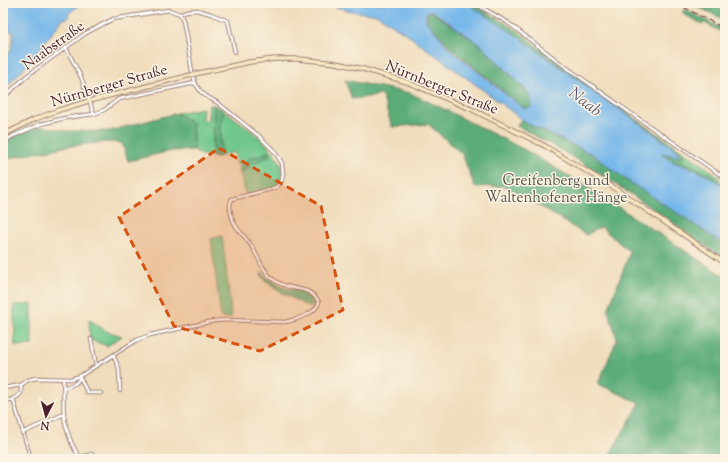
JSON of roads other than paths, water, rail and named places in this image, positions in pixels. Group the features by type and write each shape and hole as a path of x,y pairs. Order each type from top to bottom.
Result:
{"main road":[{"name":"Nürnberger Straße","path":"3,135 33,120 59,110 184,76 250,62 299,59 336,63 364,69 407,82 473,110 545,146 614,188 725,263"}],"street":[{"path":"474,3 507,22 563,65 630,113 725,178"},
{"name":"Naabstraße","path":"3,98 28,75 86,33 113,19 169,10 180,14 197,10 228,21 235,52"},
{"path":"180,14 184,20 192,71"},
{"path":"66,48 81,77 94,114"},
{"path":"64,388 76,383 80,377 96,365 137,340 150,335 214,321 294,321 307,314 318,305 319,302 310,292 285,287 272,279 261,264 250,244 237,229 232,219 230,206 232,199 271,189 280,184 283,174 282,163 274,151 259,136 218,103 201,92 195,83 194,78"},
{"path":"3,142 41,124 65,118 94,114 104,110 119,99 195,83"},
{"path":"68,97 86,91"},
{"path":"91,339 96,365"},
{"path":"113,355 119,368 120,391"},
{"path":"3,388 21,385 28,380 36,378 70,379 80,377"},
{"path":"80,377 87,392 101,392"},
{"path":"62,379 64,388 64,414 68,434 76,452 80,457 92,454"},
{"path":"3,402 19,396 21,393 21,385"},
{"path":"13,399 30,459"},
{"path":"22,433 64,414"}],"water":[{"path":"3,3 82,3 68,14 69,17 67,19 65,18 62,20 33,58 3,91 3,62 11,49 13,32 7,32 3,39 3,31 10,27 3,22"},
{"name":"Naab","path":"321,3 466,3 504,27 678,151 679,157 661,154 675,163 706,175 725,187 725,245 628,181 592,154 521,119 405,33 378,15 350,11","holes":["431,10 481,45 530,94 532,107 524,109 451,50 426,21 426,13"]}],"railway":[{"path":"676,3 725,29"}],"park label":[{"name":"Greifenberg und Waltenhofener Hänge","path":"556,188"}]}
